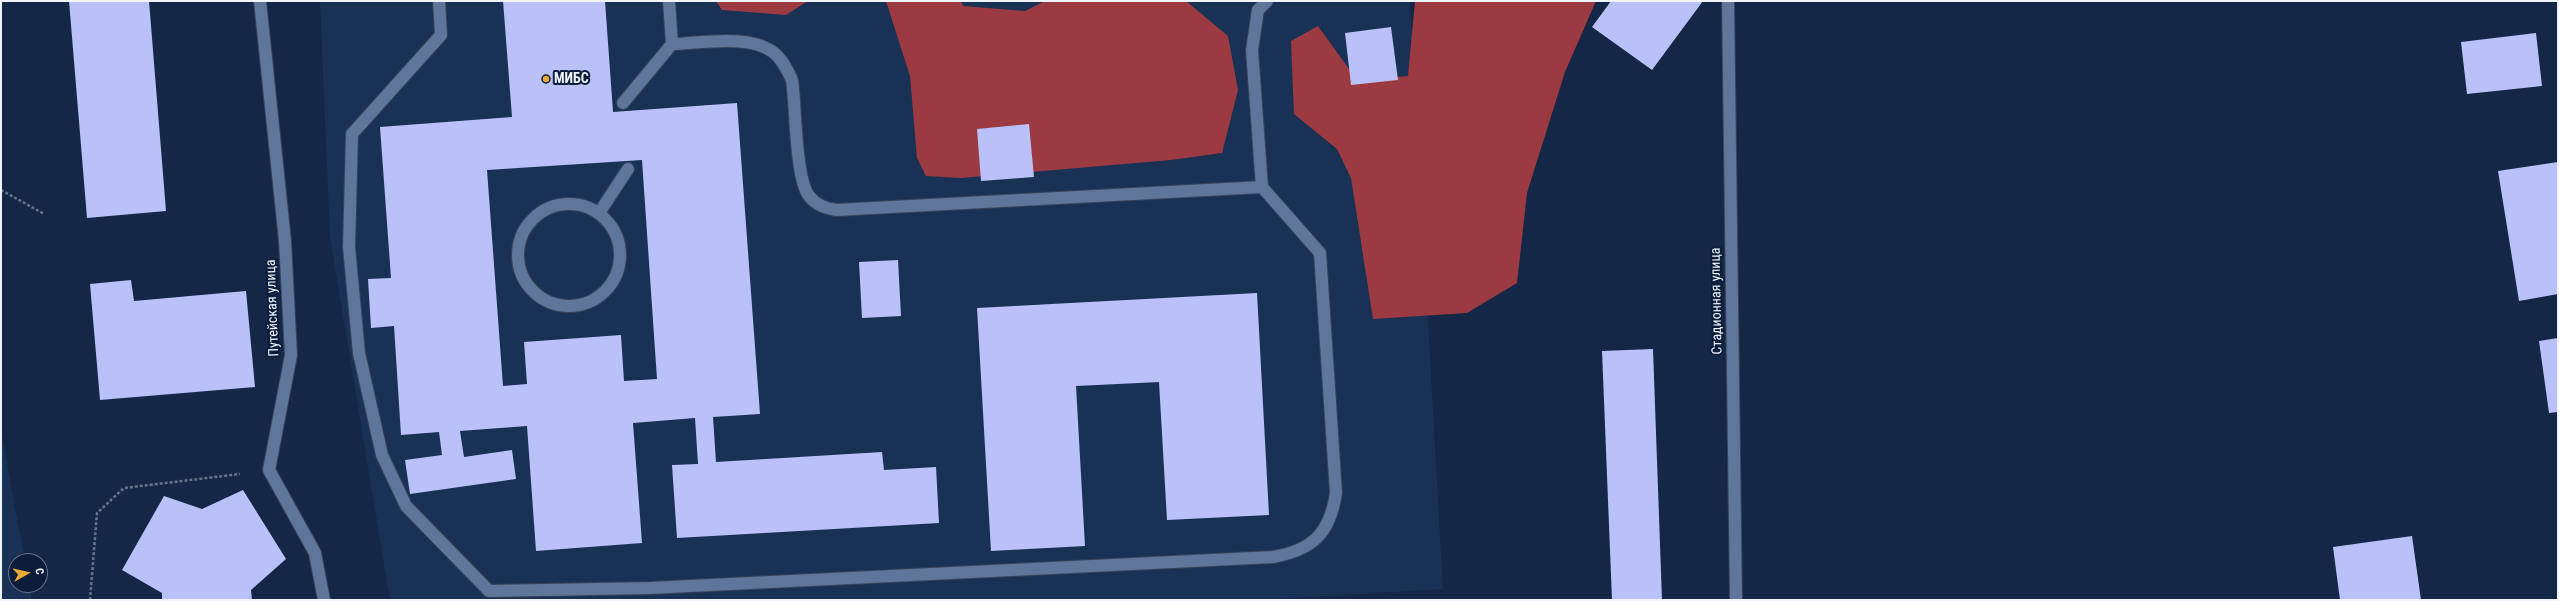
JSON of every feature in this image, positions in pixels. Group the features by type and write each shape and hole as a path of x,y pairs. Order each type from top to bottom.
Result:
{"lane":[{"name":"Путейская улица","path":"260,1 285,241 291,355 269,470"},
{"path":"439,1 441,35 352,134 349,247 359,353 382,454 406,506 489,591 650,588 1273,557 1292,554 1310,544 1324,530 1333,513 1336,493 1320,253 1262,187 1252,50 1258,10 1267,1"},
{"path":"623,102 672,44 669,1"},
{"name":"Стадионная улица","path":"1728,1 1736,600"},
{"path":"672,44 741,41 758,44 773,52 781,60 792,80 804,186 816,203 825,208 836,210 982,203 1262,187"},
{"path":"599,213 628,169"},
{"path":"567,204 584,206 599,213 611,226 619,241 620,258 617,274 608,289 595,300 579,306 562,306 546,301 532,291 522,277 518,260 519,244 525,228 536,215 556,206 567,204"},
{"path":"269,470 315,553 324,600"}],"path":[{"path":"1,190 44,214"},
{"path":"90,600 97,513 124,488 269,470"}],"shaded area":[{"path":"320,1 1410,1 1443,589 1259,600 390,600 330,237"},
{"path":"716,1 808,1 786,15 722,10"},
{"path":"886,1 961,1 963,6 1025,11 1045,1 1186,1 1228,36 1238,90 1222,153 1171,160 961,178 926,176 917,158 910,76"},
{"path":"1415,1 1596,1 1565,72 1527,193 1517,283 1467,313 1373,319 1351,178 1337,149 1294,114 1291,41 1318,26 1357,80 1408,76"},
{"path":"1,431 24,553 8,553 8,593 31,593 32,600 1,600"}],"building":[{"path":"69,1 149,1 166,211 87,218"},
{"path":"503,1 605,1 613,112 737,103 760,414 713,417 716,462 882,452 884,470 936,467 939,523 677,538 672,465 698,464 695,418 633,423 642,543 536,551 527,426 460,431 464,457 512,450 516,479 410,494 405,460 442,455 439,432 401,435 394,326 371,328 368,279 391,278 380,127 512,117","holes":["642,160 657,379 624,381 621,335 524,342 527,384 503,386 487,170"]},
{"path":"1611,1 1703,1 1652,70 1592,27"},
{"path":"1391,27 1398,80 1351,85 1345,33"},
{"path":"2536,33 2542,86 2467,94 2461,42"},
{"path":"1029,124 1034,177 981,181 977,129"},
{"path":"2558,162 2558,294 2519,301 2498,171"},
{"path":"898,260 901,316 862,318 859,262"},
{"path":"131,280 134,301 246,291 255,387 100,400 90,284"},
{"path":"1257,293 1269,515 1167,520 1159,382 1076,386 1085,546 991,551 977,308"},
{"path":"2558,338 2558,412 2549,413 2539,341"},
{"path":"1653,349 1662,600 1612,600 1602,351"},
{"path":"243,490 286,559 251,590 252,600 162,600 162,593 122,570 164,496 202,509"},
{"path":"2412,536 2421,600 2340,600 2333,547"}],"place":[{"name":"МИБС","path":"546,79"}]}
